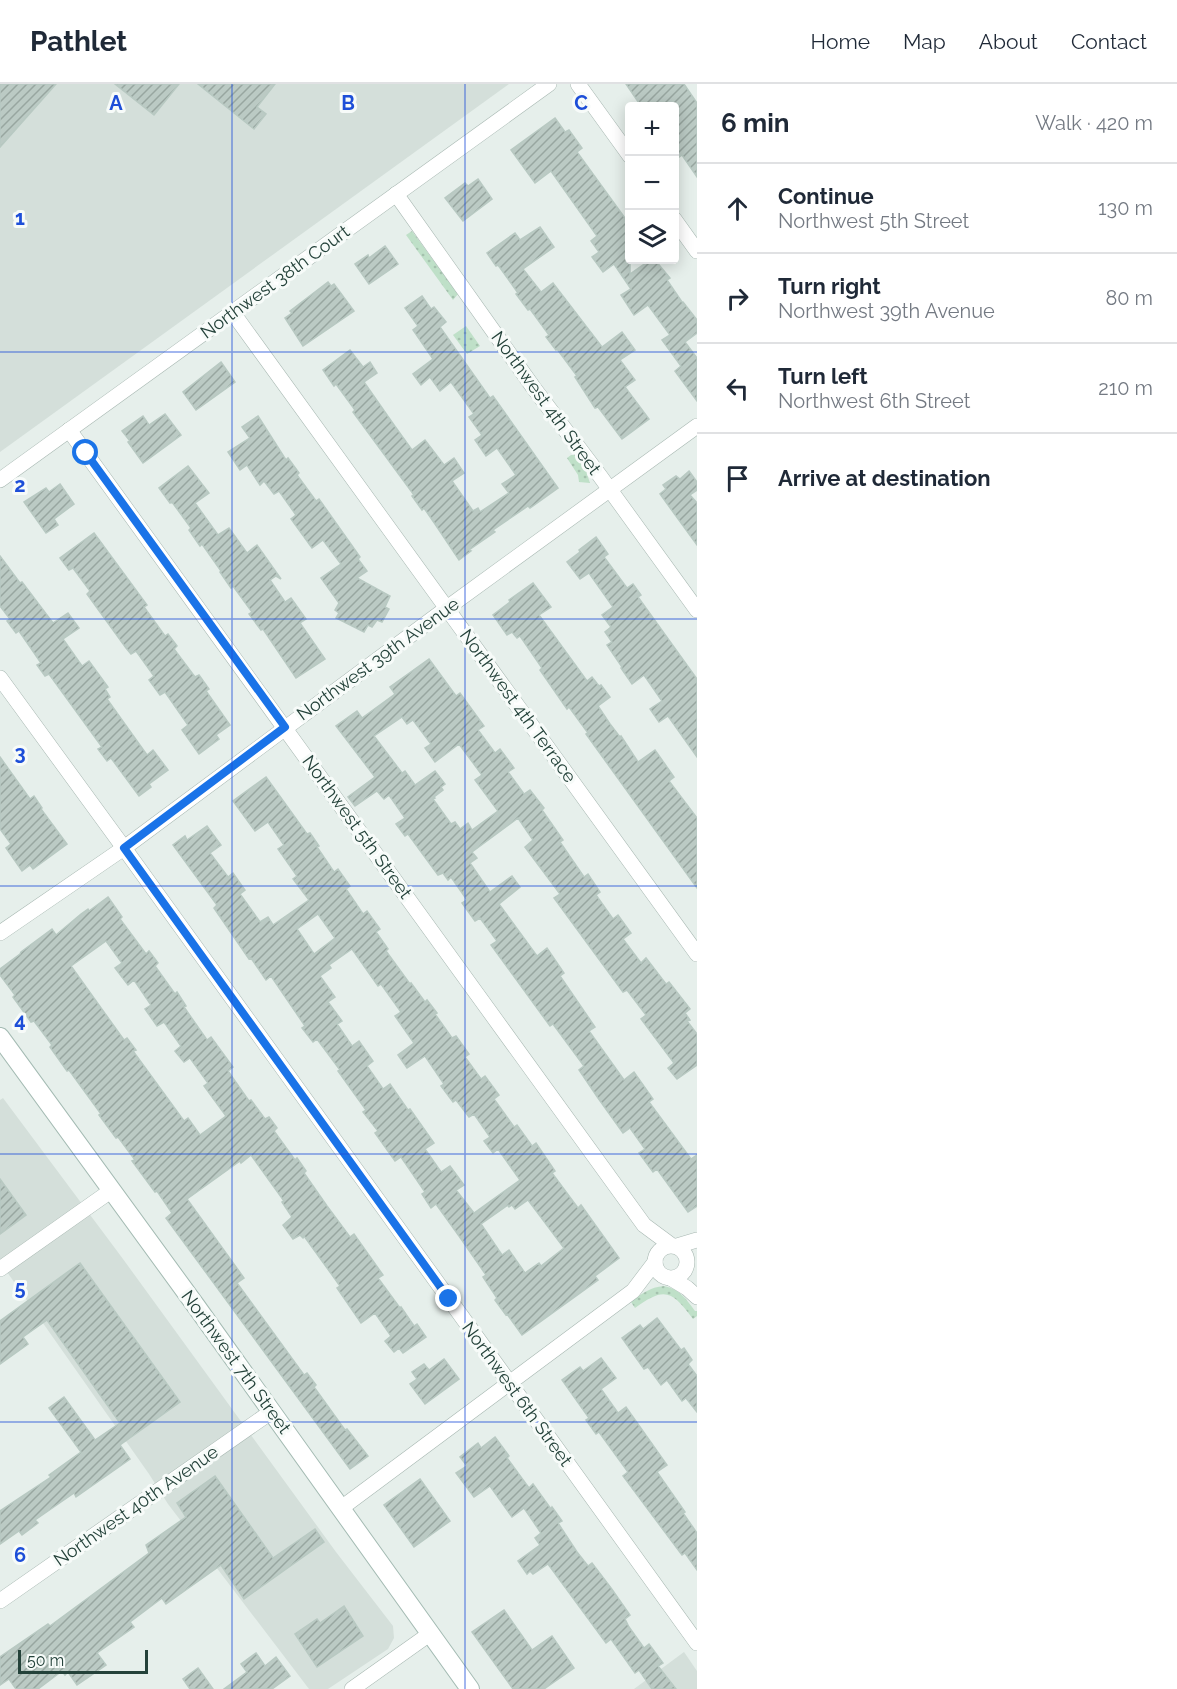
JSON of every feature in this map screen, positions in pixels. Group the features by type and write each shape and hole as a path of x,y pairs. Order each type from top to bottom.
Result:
{"main road":[{"name":"Northwest 7th Street","path":"0,1037 470,1689"}],"street":[{"name":"Northwest 38th Court","path":"0,480 549,84"},
{"path":"578,84 625,149"},
{"name":"Northwest 4th Street","path":"396,195 533,387 697,610"},
{"path":"679,225 697,251"},
{"name":"Northwest 4th Terrace","path":"233,313 697,954"},
{"name":"Northwest 39th Avenue","path":"0,933 124,848 285,727 697,426"},
{"name":"Northwest 5th Street","path":"69,430 644,1225 655,1260"},
{"name":"Northwest 6th Street","path":"0,678 697,1643"},
{"path":"0,1269 112,1190"},
{"name":"Northwest 5th Street","path":"644,1225 674,1246"},
{"path":"340,1509 633,1291 659,1251 697,1240"},
{"path":"674,1246 685,1253 686,1264 697,1297"},
{"path":"633,1291 678,1277 697,1247"},
{"path":"655,1260 655,1268 658,1272 697,1297"},
{"name":"Northwest 40th Avenue","path":"0,1601 271,1412"},
{"path":"352,1689 431,1633"}],"shaded area":[{"path":"0,84 509,84 0,452"},
{"path":"3,1098 336,1552 393,1626 394,1638 388,1649 328,1689 309,1689 168,1504 0,1262 0,1100"},
{"path":"684,1652 697,1671 697,1689 634,1689"}],"green space":[{"path":"412,231 458,294 453,300 406,235"},
{"path":"466,326 480,346 467,354 453,335"},
{"path":"576,455 590,483 579,482 578,475 567,458"},
{"path":"664,1286 682,1295 697,1311 697,1316 693,1319 679,1302 667,1295 654,1296 635,1308 631,1302 650,1289"}],"building":[{"path":"0,84 56,84 0,147"},
{"path":"115,84 179,84 154,115"},
{"path":"198,84 275,84 257,107 266,114 254,129"},
{"path":"626,84 684,84 697,103 697,177 682,155 679,157 679,102 638,102"},
{"path":"555,118 565,132 569,130 582,148 577,152 625,218 625,264 630,264 630,274 644,264 658,264 670,278 667,280 682,302 697,320 697,333 685,342 697,358 697,401 675,371 681,366 662,340 670,335 648,305 634,315 621,295 631,289 614,264 603,272 592,257 599,252 591,241 597,236 551,171 535,183 511,150"},
{"path":"478,179 492,199 463,221 445,198 465,183 468,186"},
{"path":"540,227 554,247 523,269 541,292 553,283 602,347 622,332 635,350 620,360 635,380 625,387 649,419 622,439 598,407 595,408 575,377 577,376 546,337 549,335 487,253 515,233 520,240"},
{"path":"385,246 398,264 369,284 355,264 368,255 369,258"},
{"path":"328,282 331,286 334,284 354,311 303,346 285,318 292,313 290,311"},
{"path":"422,296 431,309 434,307 446,322 440,327 490,398 493,396 558,488 493,530 495,532 459,560 424,508 422,510 412,496 414,495 353,412 355,410 323,370 350,350 363,367 370,362 377,373 364,382 412,450 425,440 444,465 454,458 464,473 452,481 473,511 478,508 480,512 509,493 502,484 516,475 497,448 486,456 475,440 482,435 469,417 474,414 451,382 440,391 430,377 421,385 413,374 433,359 413,330 418,326 405,308"},
{"path":"221,362 235,382 196,410 183,392"},
{"path":"165,414 181,435 143,463 122,431 143,416 149,425"},
{"path":"258,416 286,460 288,458 299,473 297,475 316,501 319,499 360,557 358,559 367,571 357,578 390,596 385,607 389,609 382,622 377,620 372,627 368,625 364,632 336,618 339,613 335,610 339,603 321,578 341,564 323,540 312,548 291,519 296,515 279,491 274,494 264,481 260,485 247,465 240,470 228,452 250,438 242,427"},
{"path":"188,466 209,493 195,503 218,535 229,528 247,553 257,545 281,579 276,576 270,580 285,602 291,598 306,619 300,623 325,659 296,678 263,629 261,630 249,614 252,612 233,586 231,588 202,544 200,546 189,530 191,528 159,488"},
{"path":"689,471 697,482 697,490 690,495 697,503 697,545 660,494 666,489 663,485 676,476 680,479"},
{"path":"60,484 74,504 54,519 58,525 46,533 24,502 46,488 49,492"},
{"path":"94,533 147,605 144,607 165,636 168,634 177,646 174,649 195,677 199,675 209,689 206,691 230,725 216,735 219,739 199,754 182,730 188,725 165,692 160,695 149,680 154,676 136,651 131,654 126,648 87,594 90,591 73,568 69,570 60,558"},
{"path":"596,537 608,554 604,557 627,588 633,584 641,595 638,597 697,679 697,757 668,716 659,722 650,709 662,701 644,675 632,684 621,668 607,645 612,642 605,632 611,627 602,615 613,607 589,573 580,579 567,562"},
{"path":"0,556 53,623 68,613 79,628 63,639 82,666 89,661 108,687 105,689 110,697 107,699 147,755 153,750 168,770 149,784 151,787 139,796 111,758 107,761 98,749 102,747 49,674 45,676 37,665 41,663 19,631 16,633 7,621 10,619 0,606"},
{"path":"533,583 551,607 539,615 587,681 592,677 610,697 598,706 610,724 638,762 655,750 674,777 669,781 697,818 697,888 586,734 588,733 569,707 567,709 520,636 517,638 512,632 507,635 493,615"},
{"path":"429,659 456,696 460,693 484,726 478,730 495,753 500,749 514,768 508,772 524,794 530,790 544,808 542,810 563,840 560,842 584,877 588,874 600,892 596,895 613,919 618,915 631,933 623,939 641,963 646,958 666,984 669,982 690,1009 685,1013 690,1020 687,1021 697,1034 697,1065 677,1079 668,1068 674,1063 641,1019 646,1015 627,990 623,992 554,898 560,894 525,847 533,840 518,818 472,852 477,858 470,863 490,892 512,876 520,887 499,904 537,956 547,948 564,973 560,976 595,1027 589,1031 624,1080 634,1072 653,1099 649,1102 691,1159 697,1155 697,1206 688,1212 657,1169 653,1172 639,1153 645,1149 630,1128 623,1133 598,1098 579,1070 584,1066 553,1024 550,1026 491,945 497,941 480,918 475,921 462,903 467,900 451,877 448,880 443,873 438,875 408,834 405,836 396,824 405,818 389,795 384,799 377,791 355,806 348,797 375,777 336,726 357,711 362,718 395,694 390,687","holes":["402,717 407,724 413,720 431,744 425,748 435,762 459,744 482,775 475,780 498,811 472,830 468,823 460,829 455,822 451,824 433,799 443,790 441,787 445,784 435,771 415,785 405,771 402,773 374,736"]},
{"path":"0,757 30,799 34,796 67,844 33,869 30,865 22,871 6,848 11,844 0,829"},
{"path":"266,777 307,834 310,833 334,872 338,869 350,886 346,889 363,914 367,911 380,929 376,932 388,949 386,951 410,984 425,1002 427,1000 452,1038 456,1036 469,1054 465,1057 481,1079 485,1076 499,1095 494,1099 514,1127 517,1125 532,1146 536,1143 555,1171 552,1173 578,1208 581,1205 619,1258 595,1276 598,1280 522,1335 495,1300 497,1298 483,1277 486,1275 459,1236 436,1204 431,1208 422,1194 425,1192 401,1157 395,1161 375,1133 378,1131 363,1112 366,1110 338,1071 340,1070 317,1039 313,1042 302,1028 305,1026 271,976 266,980 251,958 249,959 214,908 217,905 173,845 185,836 187,840 207,826 221,845 210,853 228,877 233,873 245,890 240,894 260,922 268,917 273,925 309,900 293,879 297,876 278,849 284,845 268,822 255,831 233,801","holes":["318,914 335,938 314,954 297,929","352,949 378,986 381,984 401,1012 395,1016 414,1043 398,1055 407,1068 425,1056 444,1084 441,1086 453,1102 456,1100 469,1117 474,1114 490,1137 484,1141 493,1153 498,1149 520,1180 474,1213 456,1190 464,1185 450,1166 441,1172 425,1149 434,1143 410,1109 408,1110 390,1084 383,1089 367,1066 373,1061 359,1041 352,1046 337,1024 342,1021 328,1002 335,997 320,976 331,968 329,965","528,1200 564,1248 541,1266 539,1263 525,1273 509,1250 502,1255 481,1224 508,1205 509,1207 512,1205 515,1209"]},
{"path":"108,897 122,917 120,919 146,954 149,951 158,963 155,966 175,994 177,992 186,1006 184,1007 207,1040 211,1037 233,1067 228,1071 249,1101 251,1100 265,1119 269,1117 277,1128 274,1131 295,1160 297,1158 306,1171 304,1173 327,1206 350,1237 354,1234 383,1275 378,1278 414,1326 417,1324 426,1337 403,1353 399,1348 394,1352 385,1341 391,1336 375,1313 361,1323 337,1288 340,1286 304,1236 303,1238 300,1235 293,1239 283,1225 292,1217 282,1202 284,1201 251,1155 187,1199 244,1278 237,1283 304,1375 307,1373 316,1385 314,1387 345,1430 347,1429 368,1456 350,1469 166,1218 172,1213 157,1191 155,1192 132,1161 135,1160 99,1115 101,1114 69,1070 67,1071 50,1047 52,1045 34,1021 31,1022 0,975 0,969 52,929 56,935 81,914 88,909 89,911","holes":["106,941 122,963 115,968 128,985 134,980 151,1005 145,1009 157,1026 164,1022 181,1046 175,1051 184,1062 190,1058 208,1083 204,1086 226,1116 200,1135 188,1118 184,1121 133,1051 136,1050 127,1038 124,1040 71,966"]},
{"path":"0,1179 26,1215 0,1234"},
{"path":"80,1263 180,1402 120,1445 130,1459 76,1497 74,1493 35,1520 38,1523 22,1535 19,1531 0,1544 0,1511 51,1477 49,1475 81,1452 49,1408 64,1397 95,1440 120,1423 47,1320 23,1337 28,1344 0,1364 0,1321"},
{"path":"657,1318 681,1350 684,1348 692,1360 688,1364 697,1376 697,1412 686,1398 682,1401 667,1380 661,1385 648,1367 644,1369 622,1338 640,1325 643,1329"},
{"path":"601,1358 616,1378 601,1389 618,1413 626,1407 667,1465 657,1472 697,1533 697,1570 685,1553 682,1555 623,1476 628,1472 599,1432 596,1434 586,1420 589,1418 562,1380 580,1367 583,1371"},
{"path":"444,1359 459,1379 425,1404 410,1384 417,1379 412,1372 424,1364 429,1370"},
{"path":"495,1437 529,1488 533,1484 562,1521 558,1523 577,1552 588,1566 592,1563 611,1588 630,1615 625,1619 629,1627 644,1648 649,1644 663,1663 658,1666 676,1689 652,1689 639,1670 635,1673 611,1639 606,1643 548,1564 533,1574 530,1571 527,1574 518,1561 540,1545 535,1538 541,1533 524,1508 512,1517 490,1486 474,1497 456,1473 467,1466 460,1457 478,1443 481,1448"},
{"path":"215,1476 273,1558 315,1529 324,1542 244,1599 221,1565 166,1604 162,1598 130,1622 134,1627 97,1653 106,1665 77,1685 68,1672 65,1675 62,1671 38,1689 16,1689 9,1679 0,1685 0,1657 48,1624 50,1626 149,1553 146,1545 186,1517 177,1503"},
{"path":"420,1479 450,1521 414,1547 384,1505"},
{"path":"344,1606 363,1636 317,1667 295,1634 317,1619 320,1623"},
{"path":"504,1610 532,1650 552,1636 574,1668 544,1689 513,1689 472,1632"},
{"path":"256,1653 265,1666 276,1657 290,1676 272,1689 224,1689 247,1672 241,1664"},
{"path":"198,1668 213,1689 190,1689 183,1679"}],"route":[{"path":"86,453 285,727 124,848 449,1299"}]}
